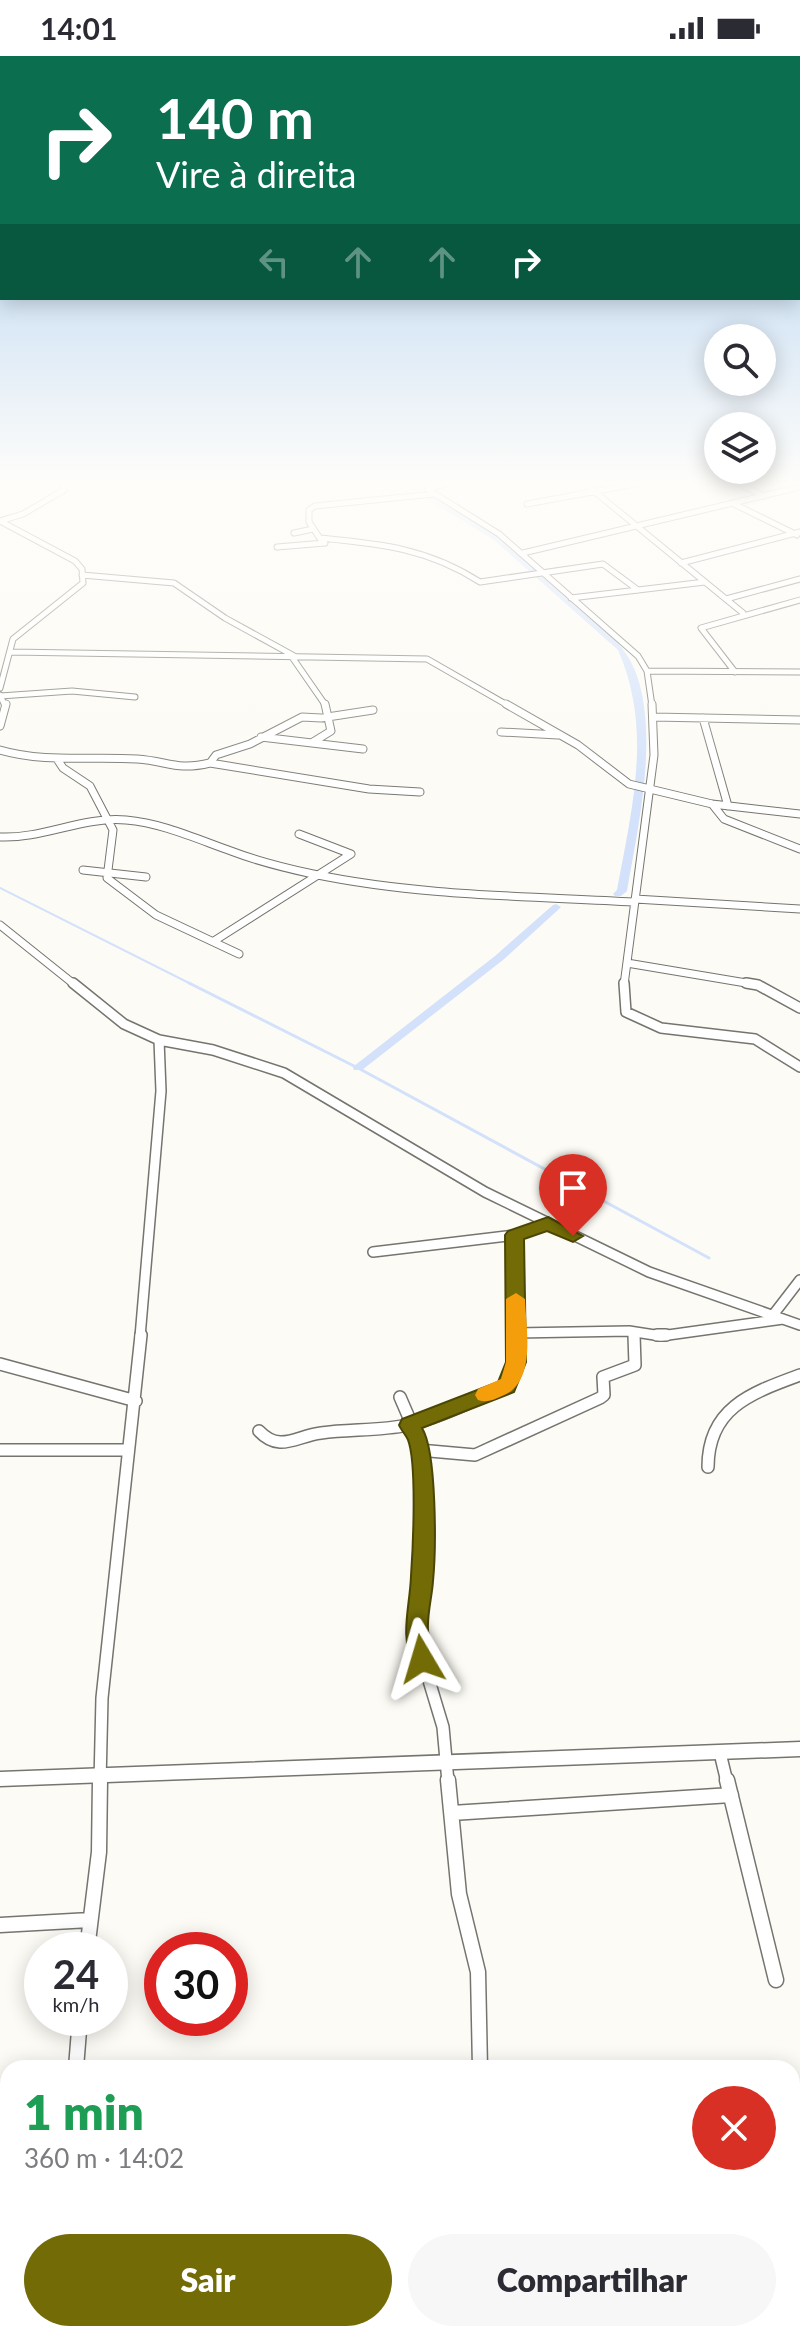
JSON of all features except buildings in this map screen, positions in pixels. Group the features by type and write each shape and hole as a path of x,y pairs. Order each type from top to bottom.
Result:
{"main road":[{"path":"0,1779 448,1765 800,1749"}],"street":[{"path":"0,688 19,632 78,590"},
{"path":"184,590 225,618 294,657 327,707 331,731 313,742"},
{"path":"562,590 616,634 647,671 654,717 651,790 622,1004 633,1018 661,1028 755,1039 800,1067"},
{"path":"571,598 641,590"},
{"path":"714,590 743,613"},
{"path":"726,599 761,590"},
{"path":"735,672 701,628 743,613 800,600"},
{"path":"11,652 427,659 561,735 629,784 712,804 800,814"},
{"path":"647,671 800,672"},
{"path":"0,696 72,691 135,697"},
{"path":"0,696 6,702 0,726"},
{"path":"210,763 216,755 302,717 329,717 373,710"},
{"path":"654,717 800,720"},
{"path":"703,718 728,806"},
{"path":"501,732 561,735"},
{"path":"261,737 281,743 313,742 347,750 363,749"},
{"path":"0,750 28,758 125,758 184,769 210,763 369,789 420,792"},
{"path":"57,759 66,771 88,784 114,832 105,873 113,884 148,911 239,954"},
{"path":"712,804 724,819 800,849"},
{"path":"0,837 38,834 106,819 185,832 219,848 320,875 446,892 800,909"},
{"path":"214,941 351,854 299,834"},
{"path":"83,870 146,877"},
{"path":"0,925 124,1024 159,1040 213,1050 284,1073 485,1192 548,1224 649,1272 800,1325"},
{"path":"627,963 758,985 800,1008"},
{"path":"89,1932 99,1852 102,1698 126,1450 136,1401 161,1091 159,1040"},
{"path":"373,1252 515,1235 548,1224"},
{"path":"259,1431 266,1441 280,1446 316,1433 409,1425 506,1387 516,1362 515,1235"},
{"path":"516,1333 690,1334 778,1317 800,1280"},
{"path":"419,1450 475,1455 600,1398 604,1395 603,1377 635,1365 634,1332"},
{"path":"0,1364 136,1401"},
{"path":"708,1467 713,1429 724,1416 752,1396 800,1375"},
{"path":"400,1397 409,1425 419,1441 423,1577 416,1630 440,1713 448,1765 459,1894 478,1972 480,2060"},
{"path":"0,1450 126,1450"},
{"path":"720,1753 776,1980"},
{"path":"452,1813 731,1795"},
{"path":"0,1925 90,1920"},
{"path":"77,2060 79,2036"}],"waterway":[{"path":"554,590 621,649 633,675 642,735 641,768 622,891 618,894"},
{"path":"0,888 193,985"},
{"path":"358,1068 499,958 556,907"},
{"path":"189,983 358,1068 709,1258"}],"slow traffic":[{"path":"485,1395 506,1387 510,1381 516,1362 516,1299"}],"route":[{"path":"422,1659 416,1630 423,1577 422,1470 419,1441 409,1425 506,1387 516,1362 515,1235 548,1224 573,1236"}]}
